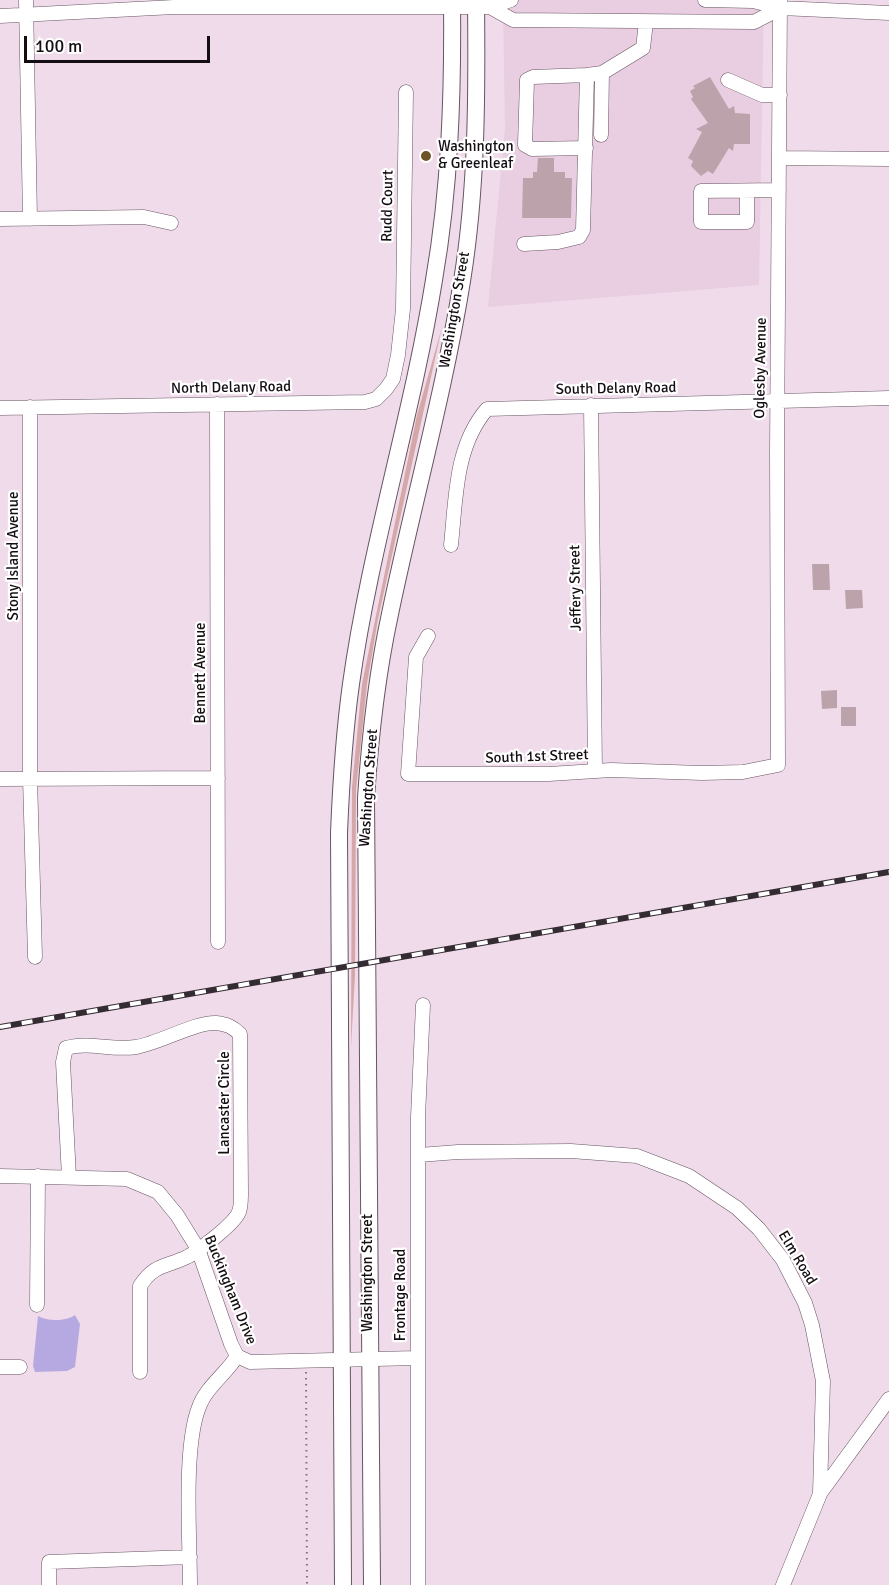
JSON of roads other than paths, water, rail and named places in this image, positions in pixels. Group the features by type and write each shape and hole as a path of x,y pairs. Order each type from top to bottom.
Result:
{"main road":[{"name":"Washington Street","path":"343,1585 339,833 342,765 356,654 427,323 440,243 450,145 452,3"},
{"name":"Washington Street","path":"372,1585 365,852 368,769 390,615 462,278 472,199 481,5"}],"street":[{"path":"26,0 30,219"},
{"path":"0,16 26,14 56,6 174,3 452,3 481,5 511,0"},
{"path":"705,0 753,1 889,13"},
{"path":"481,5 513,20 754,22 780,4"},
{"name":"Oglesby Avenue","path":"779,736 777,401 780,4"},
{"path":"586,148 532,149 525,145 527,80 533,77 602,74 643,48 646,22"},
{"path":"602,74 602,135"},
{"path":"524,243 558,242 579,237 583,230 587,75"},
{"path":"728,80 762,95 780,95"},
{"name":"Rudd Court","path":"402,319 406,92"},
{"path":"779,158 889,159"},
{"path":"747,191 779,190"},
{"path":"0,219 144,217 171,223"},
{"name":"North Delany Road","path":"0,408 365,402 375,399 393,379 402,319"},
{"name":"South Delany Road","path":"451,545 458,478 466,444 476,422 487,409 889,398"},
{"name":"Bennett Avenue","path":"217,404 218,942"},
{"name":"Jeffery Street","path":"591,405 595,771"},
{"name":"Stony Island Avenue","path":"30,407 30,778 35,957"},
{"name":"South 1st Street","path":"428,636 416,657 408,774 549,774 595,771 702,773 761,770 778,765 779,736"},
{"path":"0,779 218,778"},
{"name":"Frontage Road","path":"418,1585 418,1117 423,1005"},
{"name":"Lancaster Circle","path":"69,1177 63,1062 66,1048 79,1044 136,1047 178,1035 195,1027 214,1023 231,1025 240,1034 242,1047 242,1195 239,1212 229,1225 198,1249"},
{"name":"Elm Road","path":"419,1155 458,1152 571,1151 637,1156 689,1176 736,1209 759,1229 783,1260 805,1303 812,1325 823,1381 820,1494 783,1585"},
{"name":"Buckingham Drive","path":"0,1176 127,1179 158,1192 177,1215 198,1249 219,1315 237,1356 250,1362 417,1358"},
{"path":"37,1305 38,1176"},
{"path":"140,1372 140,1286 148,1274 198,1249"},
{"path":"190,1585 193,1426 199,1404 237,1356"},
{"path":"0,1367 20,1367"},
{"path":"820,1494 889,1399"},
{"path":"50,1585 49,1562 190,1557"}],"railway":[{"path":"0,1027 889,872"}],"place":[{"name":"Washington & Greenleaf","path":"426,156"}]}
